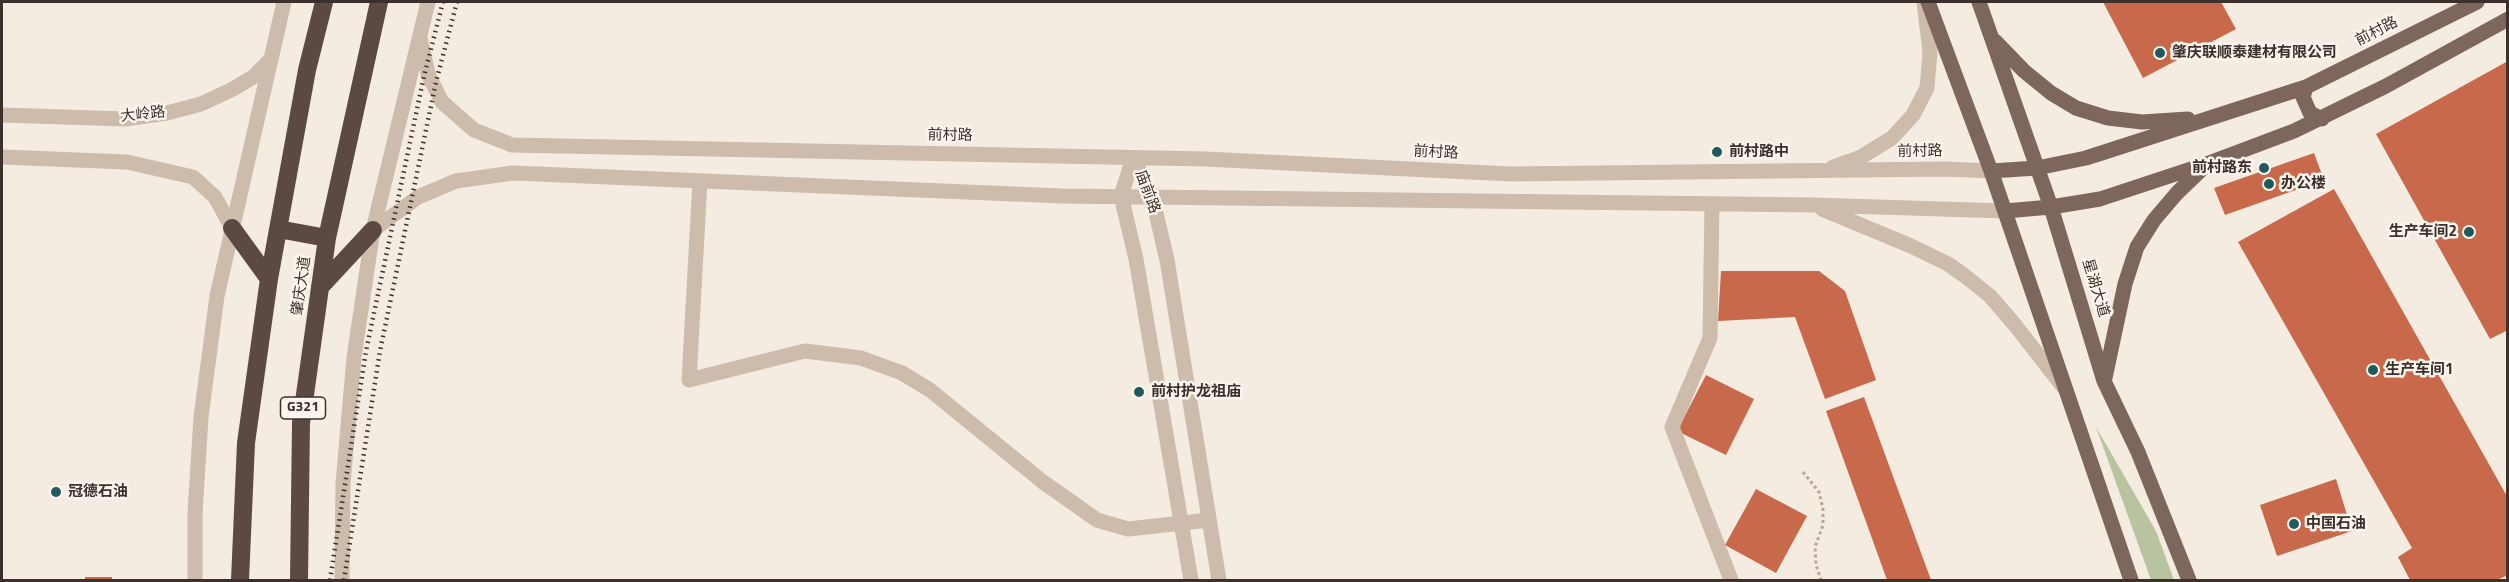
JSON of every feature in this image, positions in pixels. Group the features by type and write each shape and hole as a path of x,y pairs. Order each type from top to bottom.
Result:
{"highway":[{"path":"240,580 246,443 269,279 307,70 324,2"},
{"name":"肇庆大道","path":"300,580 301,423 327,238 379,2"},
{"path":"232,228 269,279"},
{"path":"278,228 327,238"},
{"path":"320,288 373,230"},
{"path":"228,580 240,552"}],"main road":[{"path":"1926,2 1991,171 2131,580"},
{"name":"星湖大道","path":"1979,2 2051,207 2104,381 2138,452 2189,580"},
{"name":"前村路","path":"1991,171 2037,168 2086,158 2306,87 2477,2"},
{"path":"2004,211 2051,207 2100,199 2209,163 2322,119 2508,19"},
{"path":"1991,36 2024,71 2051,93 2076,108 2108,118 2142,122 2209,118"},
{"path":"2306,87 2302,96 2310,113 2322,119"},
{"path":"2104,381 2125,284 2137,247 2154,220 2177,193 2209,163"}],"street":[{"path":"195,580 195,513 201,417 217,296 284,2"},
{"path":"342,580 343,484 354,357 373,230 428,2"},
{"path":"1822,172 1861,157 1892,138 1913,115 1927,88 1930,52 1926,2"},
{"name":"前村路","path":"420,38 428,74 442,102 474,130 512,145 1205,159 1511,174 1946,169 1991,171"},
{"name":"大岭路","path":"2,115 125,119 167,113 201,104 233,89 253,76 270,60"},
{"path":"2,157 127,162 193,177 215,197 232,228"},
{"name":"庙前路","path":"1133,158 1121,196 1136,259 1191,580"},
{"name":"庙前路","path":"1133,158 1152,196 1167,260 1219,580"},
{"path":"373,230 418,197 456,181 513,173 1062,196 1813,205 2004,211"},
{"path":"700,181 689,380 805,351 861,358 902,373 930,390 1043,482 1097,520 1128,529 1209,519"},
{"path":"1712,204 1710,338 1672,427 1731,580"},
{"path":"1813,205 1911,246 1948,264 1965,276 1990,296 2065,389"}],"path":[{"path":"1803,472 1819,492 1823,509 1823,525 1815,548 1816,565 1821,580"}],"green space":[{"path":"2096,427 2156,531 2174,580 2151,580"}],"building":[{"name":"肇庆联顺泰建材有限公司","path":"2103,2 2221,2 2236,29 2143,78"},
{"name":"生产车间2","path":"2508,61 2508,330 2490,339 2376,134"},
{"name":"办公楼","path":"2314,153 2324,180 2225,215 2214,188"},
{"name":"生产车间1","path":"2334,189 2508,498 2508,575 2497,580 2410,580 2398,557 2412,548 2238,242"},
{"path":"1721,271 1819,271 1845,291 1876,380 1825,399 1795,317 1718,321"},
{"path":"1706,375 1754,399 1726,455 1677,431"},
{"path":"1864,397 1931,580 1887,580 1826,411"},
{"path":"2336,479 2352,531 2277,556 2260,505"},
{"path":"1756,489 1807,516 1776,573 1725,545"},
{"path":"85,577 112,577 112,580 85,580"}],"railway":[{"path":"330,580 366,351 424,76 443,2"},
{"path":"344,580 380,351 436,82 457,2"}],"place":[{"name":"肇庆联顺泰建材有限公司","path":"2160,53"},
{"name":"前村路中","path":"1717,152"},
{"name":"前村路东","path":"2264,168"},
{"name":"办公楼","path":"2269,184"},
{"name":"生产车间2","path":"2469,232"},
{"name":"生产车间1","path":"2373,370"},
{"name":"前村护龙祖庙","path":"1139,392"},
{"name":"冠德石油","path":"56,492"},
{"name":"中国石油","path":"2294,524"}]}
